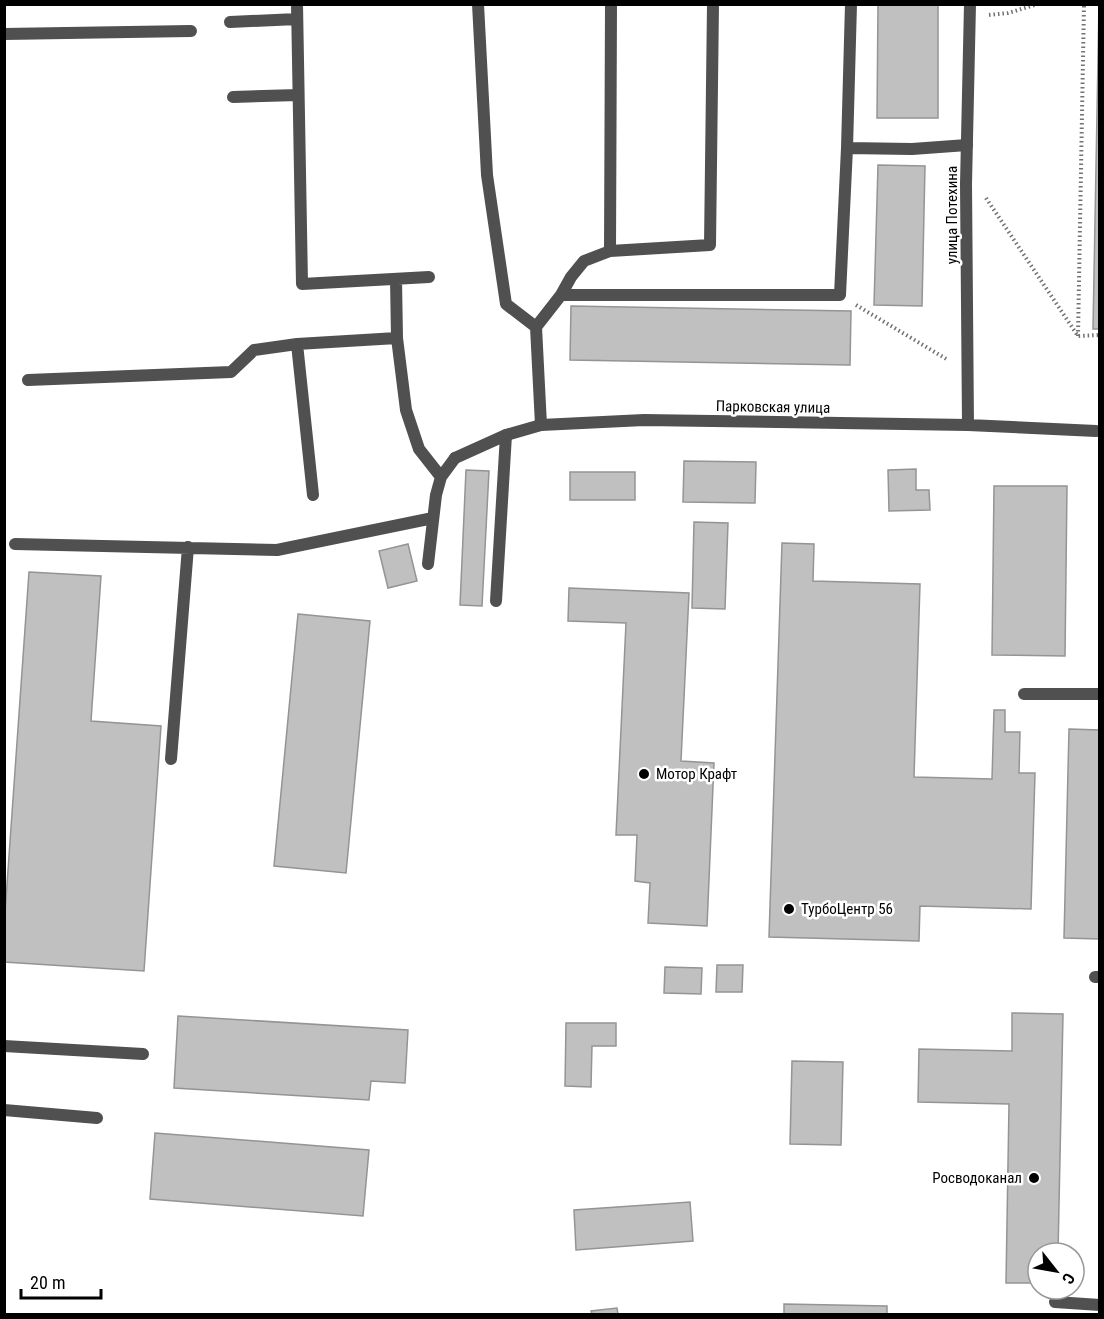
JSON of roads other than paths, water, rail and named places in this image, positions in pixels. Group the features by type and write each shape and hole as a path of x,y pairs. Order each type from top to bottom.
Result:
{"street":[{"path":"297,4 302,284 429,277"},
{"path":"478,4 486,175 506,304 536,327"},
{"path":"610,251 611,4"},
{"path":"541,425 536,327 561,295 570,277 584,261 610,251 710,245 713,4"},
{"path":"561,295 840,295 851,4"},
{"name":"улица Потехина","path":"968,425 966,184 970,11"},
{"path":"230,22 297,19"},
{"path":"4,34 191,31"},
{"path":"233,97 298,95"},
{"path":"847,148 912,149 967,145"},
{"path":"396,279 398,338 406,410 419,449 441,477 428,564"},
{"path":"28,380 231,372 254,350 297,344 398,338"},
{"path":"297,344 314,495"},
{"name":"Парковская улица","path":"441,477 455,458 506,435 541,425 644,420 1098,429"},
{"path":"495,601 506,435"},
{"path":"15,544 277,550 433,519"},
{"path":"171,759 188,547"},
{"path":"1024,694 1100,694"},
{"path":"4,1046 143,1054"},
{"path":"4,1110 97,1118"},
{"path":"1055,1302 1100,1305"}],"place":[{"name":"Мотор Крафт","path":"644,774"},
{"name":"ТурбоЦентр 56","path":"789,909"},
{"name":"Росводоканал","path":"1034,1178"}]}
